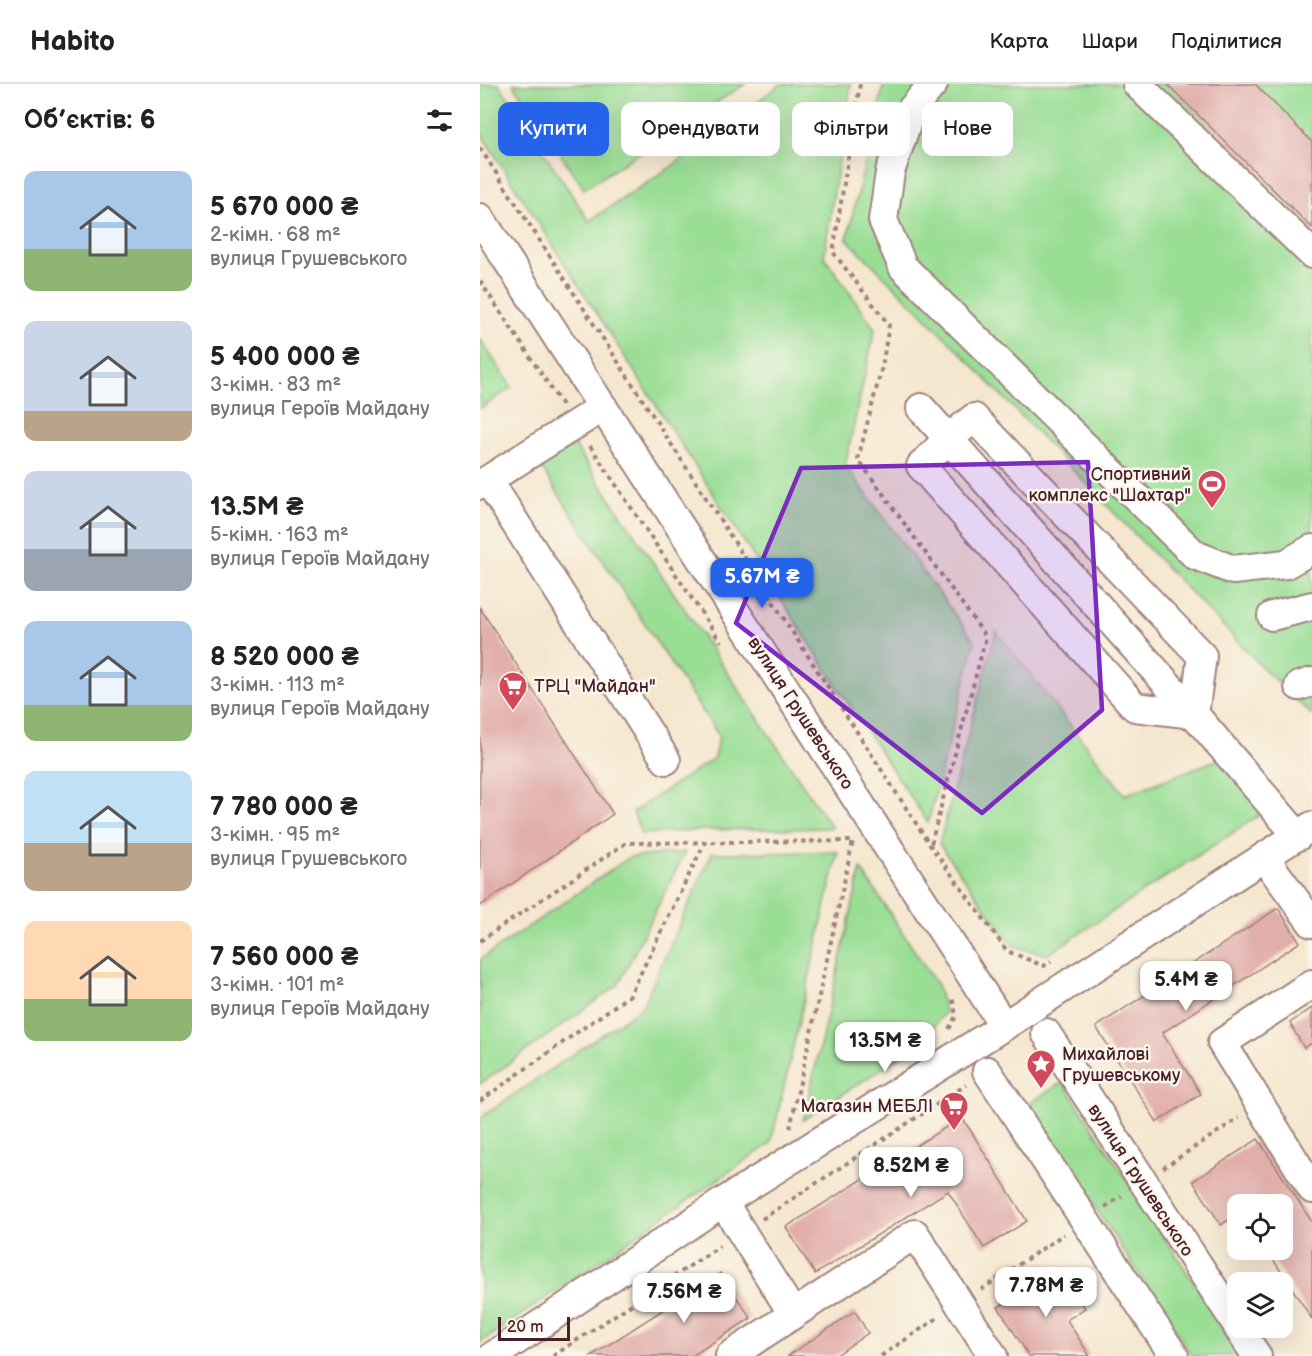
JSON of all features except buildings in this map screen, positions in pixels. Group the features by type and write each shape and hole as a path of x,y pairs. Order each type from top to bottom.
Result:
{"street":[{"path":"933,84 911,110 890,172 883,220 903,267 1195,555 1233,570 1286,564 1312,549"},
{"path":"1137,84 1312,254"},
{"name":"вулиця Грушевського","path":"480,218 1004,1026"},
{"path":"603,407 484,482 666,760"},
{"path":"493,1356 723,1202 1004,1026 1305,831 1194,714 921,408"},
{"path":"974,418 1202,656 1194,714 1135,707 921,466 948,439 974,418"},
{"path":"1272,616 1312,606"},
{"path":"1264,857 1312,923"},
{"path":"1312,984 1222,1043 1312,1189"},
{"name":"вулиця Грушевського","path":"1046,1033 1227,1310"},
{"path":"987,1071 1174,1356"},
{"path":"723,1202 793,1314"},
{"path":"730,1356 915,1234 993,1356"},
{"name":"вулиця Грушевського","path":"1245,1338 1257,1356"}],"path":[{"path":"480,148 930,845 1007,951 1044,966 1054,959"},
{"path":"480,281 721,642"},
{"path":"847,831 860,850"},
{"path":"480,940 626,843 853,841"},
{"path":"788,1138 853,841"},
{"path":"480,1101 630,995 705,842"},
{"path":"947,1033 956,1016 951,986"},
{"path":"553,1356 987,1071"},
{"path":"881,1356 1260,1104"}],"highlighted area":[{"path":"1088,462 1102,710 982,813 736,623 801,468"}],"green space":[{"path":"480,84 499,84 511,102 498,102 498,156 546,156 589,221 685,156 780,156 780,102 757,102 781,84 851,84 848,102 792,102 792,156 840,156 824,256 875,329 845,465 975,642 928,823 844,697 480,132"},
{"path":"513,84 745,84 717,102 621,102 621,156 635,156 584,189 562,156 609,156 609,102 525,102"},
{"name":"Спортивний комплекс \"Шахтар\"","path":"884,84 1312,84 1312,715 1267,672 956,348 847,239 867,156 910,156 910,102 880,102"},
{"path":"480,339 512,387 480,409"},
{"path":"572,442 832,828 706,830 641,834 633,812 714,758 719,736 540,466"},
{"path":"996,631 1125,795 1222,758 1267,810 1047,955 1013,946 939,844"},
{"path":"685,852 618,985 480,1084 480,960 630,857"},
{"path":"838,852 771,1143 480,1343 480,1118 642,1007 712,853"},
{"path":"861,869 937,985 945,1012 921,1043 803,1120"},
{"path":"1063,1082 1227,1333 1227,1338 1230,1338 1242,1356 1192,1356 1028,1104"}],"place":[{"name":"Спортивний комплекс \"Шахтар\"","path":"1212,510"},
{"name":"ТРЦ \"Майдан\"","path":"513,712"},
{"name":"Михайлові Грушевському","path":"1041,1090"},
{"name":"Магазин МЕБЛІ","path":"954,1132"}]}
